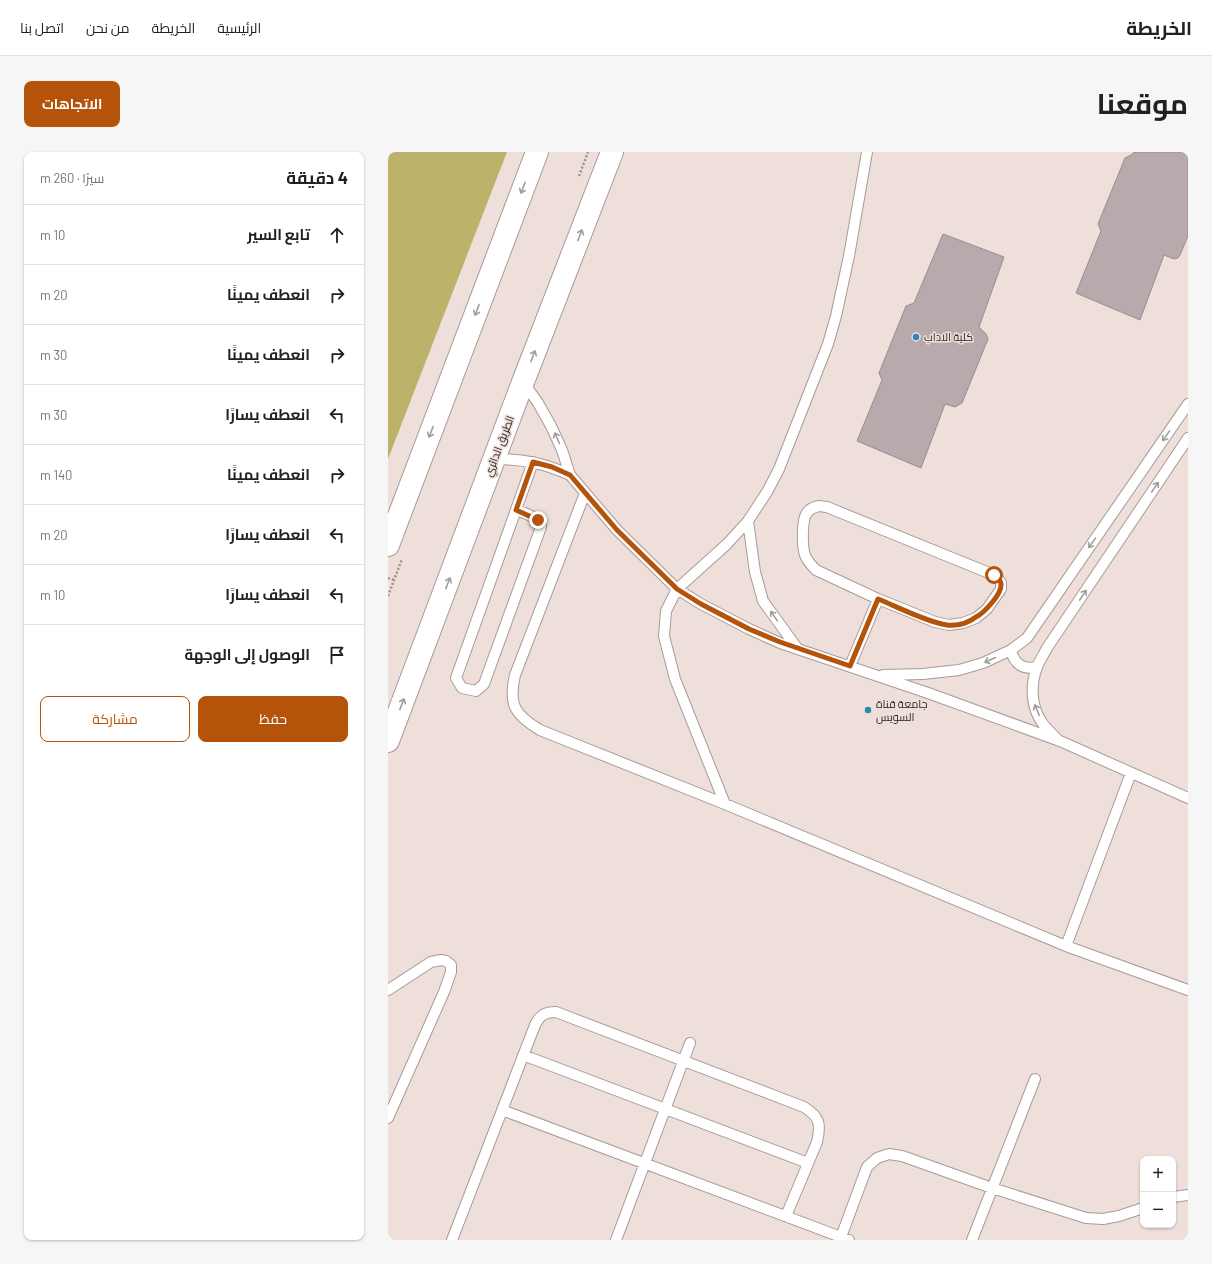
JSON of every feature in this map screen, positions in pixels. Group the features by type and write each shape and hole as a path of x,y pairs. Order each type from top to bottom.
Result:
{"main road":[{"path":"388,545 537,152"},
{"name":"الطريق الدائري","path":"388,741 523,382 612,152"}],"lane":[{"path":"725,804 675,680 664,636 666,611 677,589 727,544 748,521 767,492 778,469 828,344 840,303 867,152"},
{"path":"523,382 538,403 551,426 562,450 570,475 617,530 677,589 701,604 749,629 780,642 928,693 1060,741 1132,773 1187,795"},
{"path":"876,675 923,674 960,670 983,663 1012,650 1027,638 1188,404"},
{"path":"1060,741 1043,723 1036,712 1033,701 1033,683 1037,667 1047,648 1188,438"},
{"path":"494,459 514,459 533,462 552,467 570,475"},
{"path":"516,510 538,520 541,527 484,684 476,690 462,688 456,678 533,462"},
{"path":"585,493 515,675 512,690 514,705 523,719 540,730 725,804 1066,946 1188,990"},
{"path":"819,506 827,507 994,575 1001,583 1001,588 987,609 976,618 963,624 949,625 935,622 878,599 816,570 809,563 804,554 804,521 806,514 812,508 819,506"},
{"path":"748,521 755,572 763,601 797,648"},
{"path":"850,666 878,599"},
{"path":"1012,650 1012,656 1015,662 1020,666 1025,668 1037,667"},
{"path":"1066,946 1132,773"},
{"path":"388,990 431,962 440,960 446,961 451,965 451,972 444,992 388,1118"},
{"path":"452,1240 535,1025 539,1017 547,1012 556,1012 804,1107 813,1112 818,1121 819,1131 817,1142 786,1216"},
{"path":"616,1240 690,1043"},
{"path":"523,1055 808,1163"},
{"path":"972,1240 1035,1079"},
{"path":"502,1110 845,1239 867,1167 877,1158 889,1154 902,1156 992,1188 1086,1218 1103,1219 1119,1216 1140,1209"},
{"path":"1176,1197 1188,1195"}],"path":[{"path":"388,578 394,580"}],"shaded area":[{"path":"388,152 507,152 388,459"}],"building":[{"path":"1134,152 1188,152 1188,236 1178,258 1174,259 1164,255 1140,320 1076,293 1101,231 1098,224 1125,158"},
{"path":"943,234 1004,257 979,327 986,334 988,339 962,403 955,407 945,404 921,468 857,441 882,380 879,373 906,306 914,303"}],"place":[{"name":"كلية الاداب","path":"916,337"},
{"name":"جامعة قناة السويس","path":"868,710"}],"route":[{"path":"538,520 516,510 533,462 552,467 570,475 617,530 677,589 701,604 749,629 780,642 850,666 878,599 935,622 949,625 963,624 976,618 987,609 998,593 1001,588 1001,583 994,575"}]}
